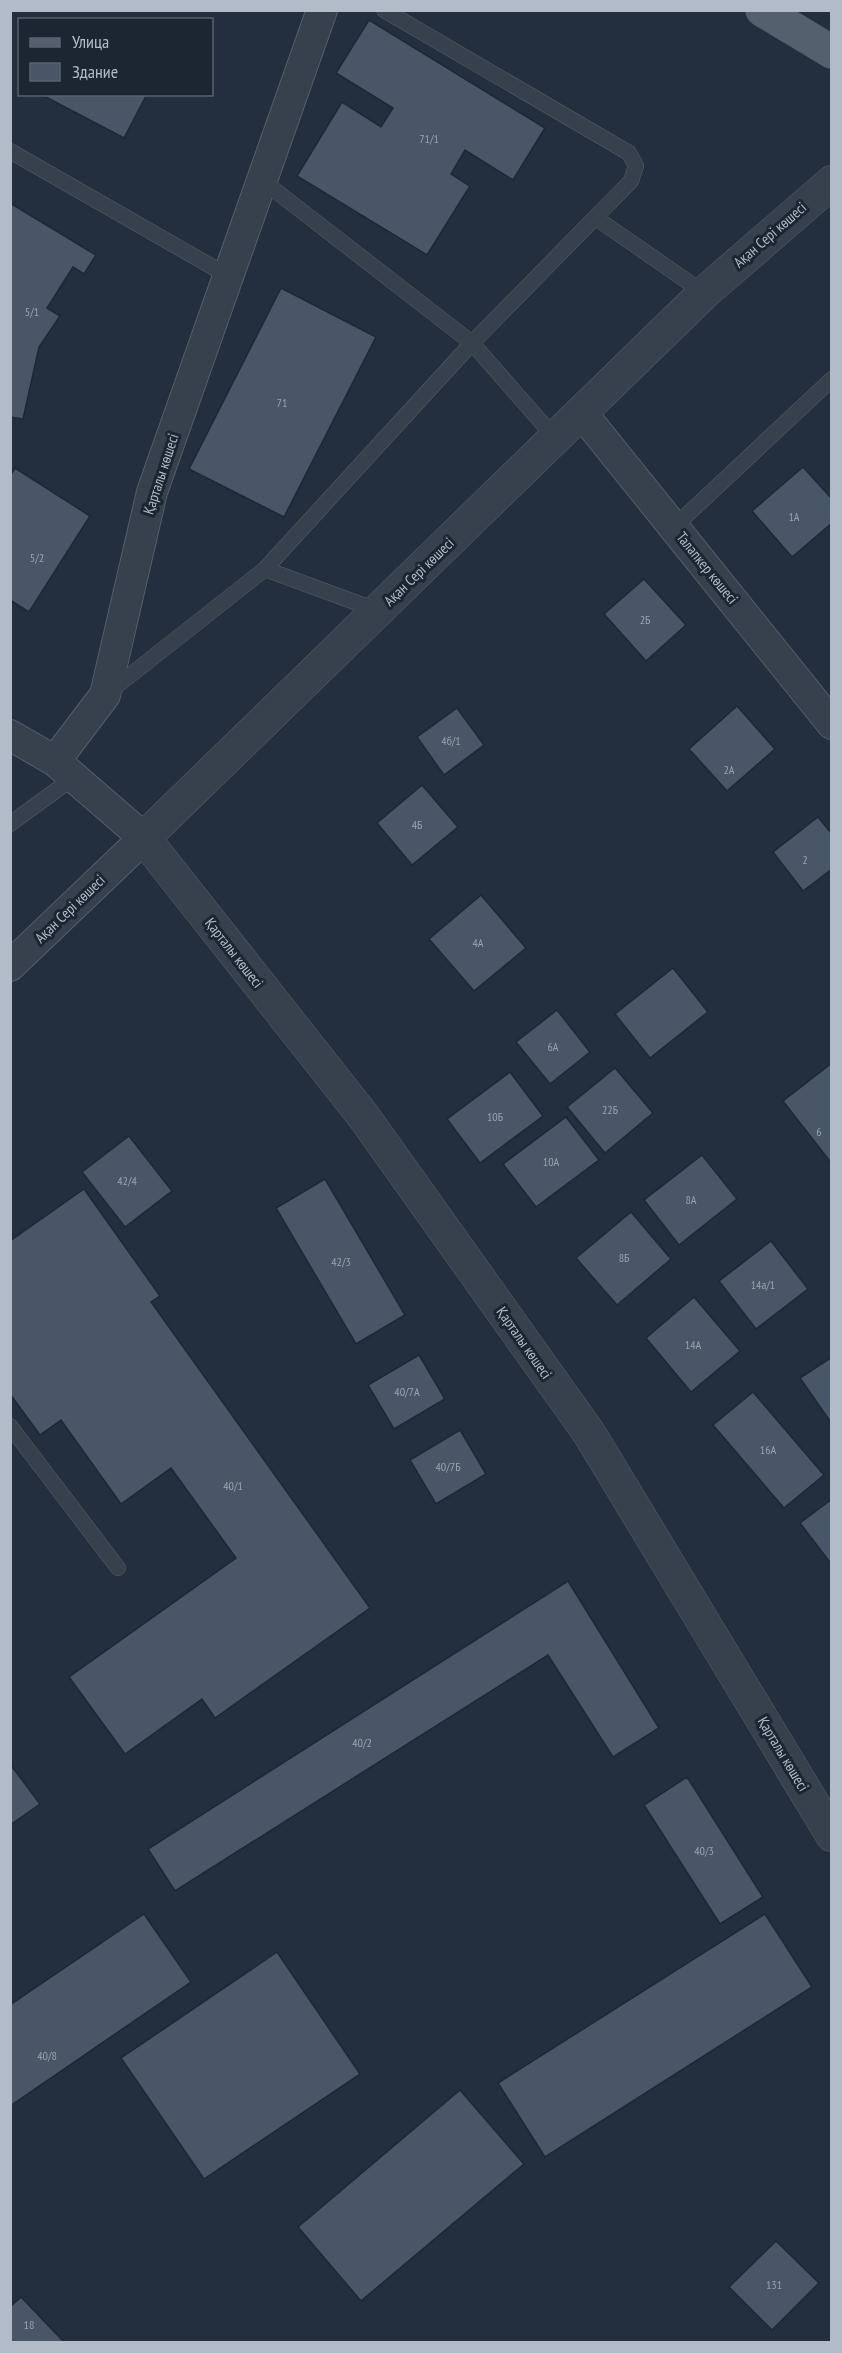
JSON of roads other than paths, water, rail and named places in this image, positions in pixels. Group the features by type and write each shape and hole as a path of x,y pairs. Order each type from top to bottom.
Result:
{"main road":[{"path":"762,10 831,52"}],"street":[{"name":"Қарталы көшесі","path":"322,10 230,277 152,492 105,695 64,769 144,838 364,1117 589,1433 831,1835"},
{"name":"Ақан Сері көшесі","path":"10,966 379,611 704,293 831,182"},
{"name":"Талапкер көшесі","path":"582,412 831,724"},
{"path":"10,735 64,769"}],"lane":[{"path":"105,695 265,569 472,343 631,181 636,166 629,153 384,10"},
{"path":"10,151 230,277"},
{"path":"263,181 472,343 556,439"},
{"path":"596,218 704,293"},
{"path":"674,527 831,379"},
{"path":"265,569 379,611"},
{"path":"10,824 64,769"},
{"path":"10,1426 118,1568"}]}
